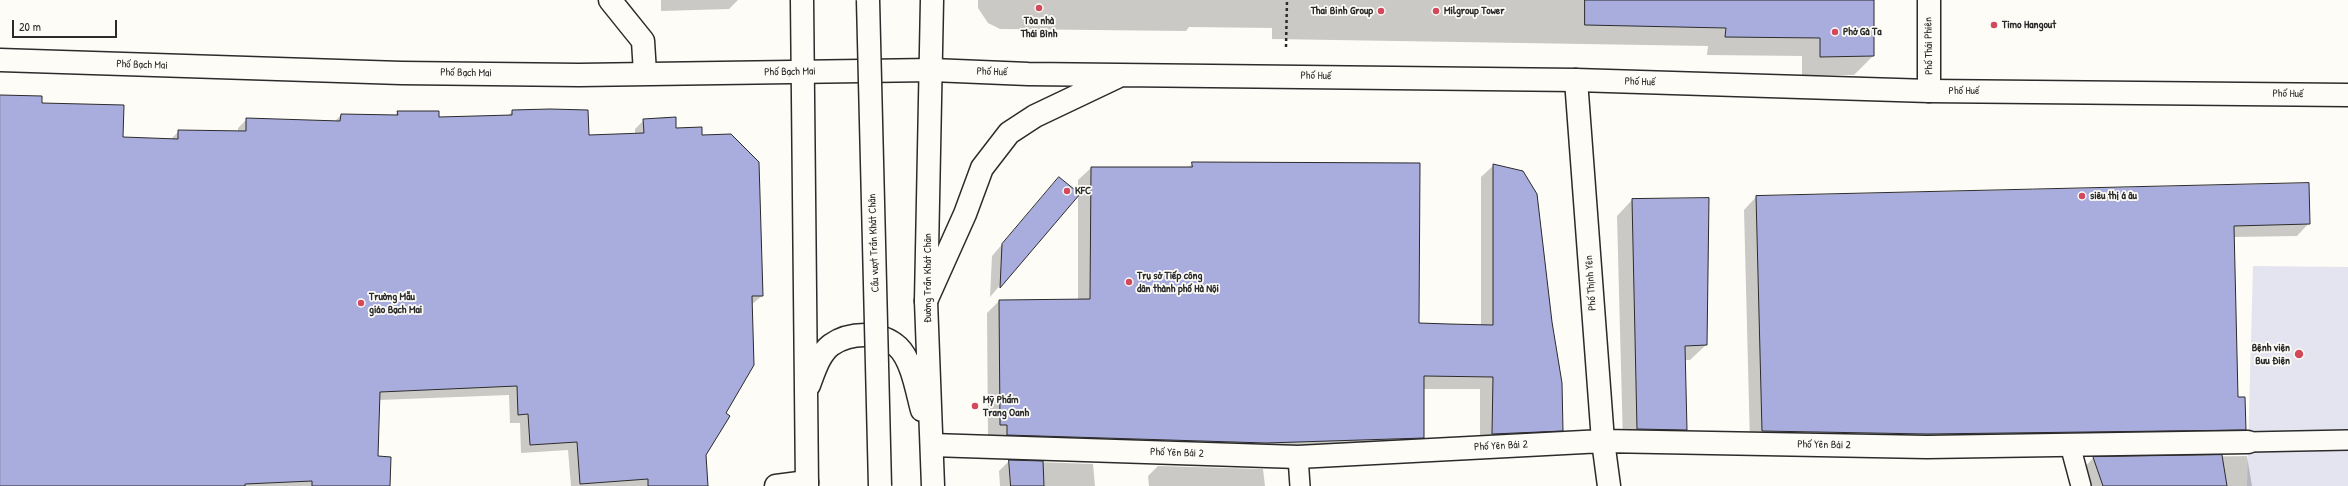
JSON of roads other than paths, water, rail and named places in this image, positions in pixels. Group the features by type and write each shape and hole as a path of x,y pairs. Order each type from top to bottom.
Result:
{"main road":[{"path":"610,0 643,41 645,73"},
{"path":"776,486 807,484 802,0"},
{"name":"Cầu vượt Trần Khát Chân","path":"868,0 880,486"},
{"name":"Đường Trần Khát Chân","path":"932,0 932,70 926,301 933,486"},
{"name":"Phố Thái Phiên","path":"1929,0 1930,91"},
{"name":"Phố Bạch Mai","path":"0,60 401,73 579,75 932,70"},
{"name":"Phố Huế","path":"932,70 1576,80 1930,91 2348,95"},
{"path":"926,301 965,214 982,168 1009,133 1035,116 1123,74"},
{"name":"Phố Thịnh Yên","path":"1576,80 1603,441 1609,486"},
{"path":"806,392 820,360 831,346 849,338 867,335 884,337 899,347 911,370 932,445"},
{"name":"Phố Yên Bái 2","path":"932,445 1298,457 1603,441 1927,447 2248,442"}],"lane":[{"path":"2248,442 2348,440"},
{"path":"2070,445 2081,486"},
{"path":"1298,457 1300,486"}],"place":[{"name":"Tòa nhà Thái Bình","path":"1039,8"},
{"name":"Thai Binh Group","path":"1381,11"},
{"name":"Milgroup Tower","path":"1436,11"},
{"name":"Timo Hangout","path":"1994,25"},
{"name":"Phở Gà Ta","path":"1835,32"},
{"name":"KFC","path":"1067,191"},
{"name":"siêu thị á âu","path":"2082,196"},
{"name":"Trụ sở Tiếp công dân thành phố Hà Nội","path":"1129,282"},
{"name":"Trường Mẫu giáo Bạch Mai","path":"361,303"},
{"name":"Bệnh viện Bưu Điện","path":"2299,354"},
{"name":"Mỹ Phẩm Trang Oanh","path":"975,406"}]}
